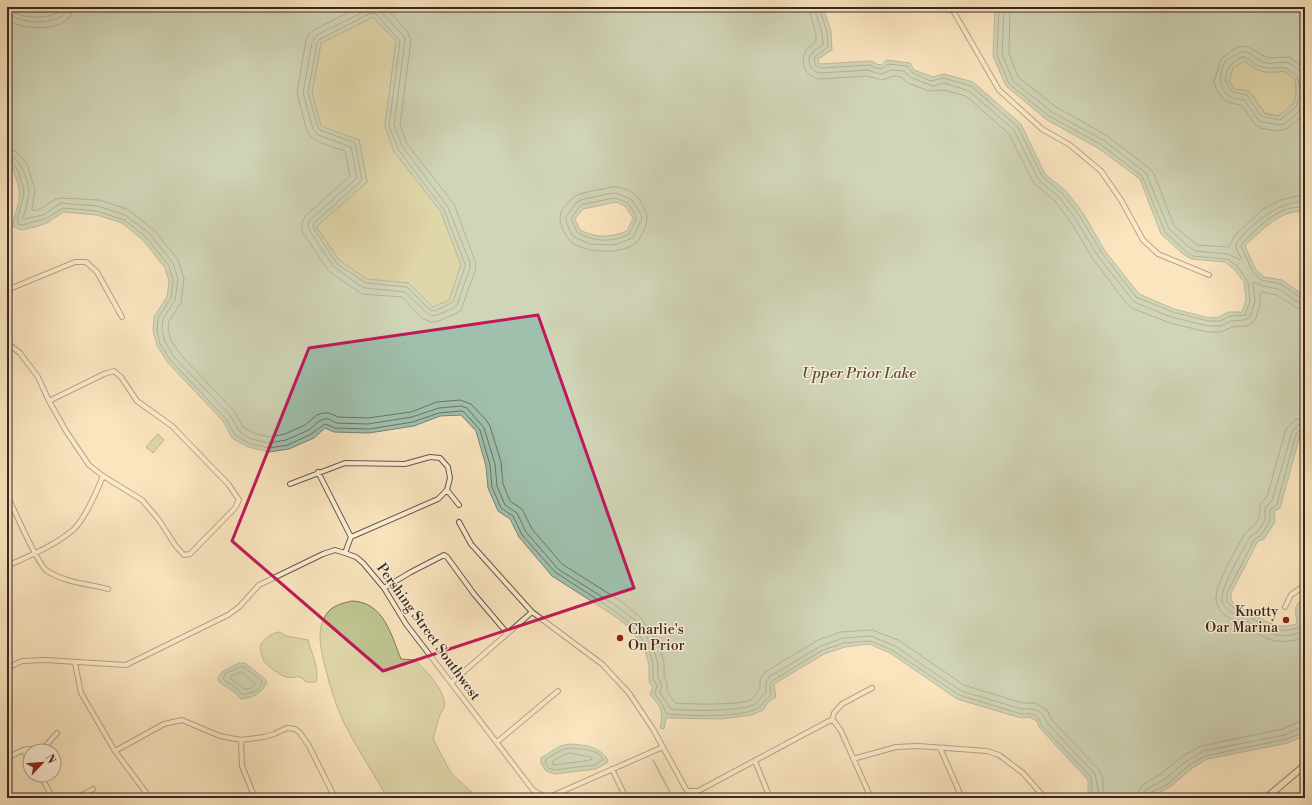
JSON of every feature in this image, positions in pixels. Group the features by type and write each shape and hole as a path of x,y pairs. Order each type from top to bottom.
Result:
{"main road":[{"path":"1266,798 1305,765"}],"street":[{"path":"951,7 999,90 1042,129 1070,145 1101,171 1121,200 1143,240 1158,254 1209,275"},
{"path":"7,290 75,262 86,262 97,272 122,317"},
{"path":"7,343 20,353 38,377 49,401 66,431 89,465 103,476 142,500 159,520 184,555 190,554 235,508 239,500 229,485 172,426 137,401 121,377 114,371 104,374 49,401"},
{"path":"7,668 22,661 45,660 126,665 228,615 239,607 259,585 323,554 335,550 345,552 351,537 438,499 447,490 450,478 448,467 440,458 430,457 405,464 344,462 290,484"},
{"path":"318,472 351,537"},
{"path":"7,566 35,553 74,529 94,497 103,476"},
{"path":"447,490 459,505"},
{"path":"7,495 35,553 45,570 59,577 108,589"},
{"path":"459,522 472,544 532,612 602,664 629,693 663,747 687,791 698,791 823,723 833,721"},
{"name":"Pershing Street Southwest","path":"345,552 356,557 363,563 384,588 406,624 532,790 546,798"},
{"path":"384,588 444,555 507,633"},
{"path":"1285,607 1291,595 1305,585"},
{"path":"451,683 532,612"},
{"path":"75,663 80,693 115,752 150,798"},
{"path":"871,798 840,731 833,721 834,713 842,704 872,688"},
{"path":"496,742 558,691"},
{"path":"115,752 164,724 182,720 220,736 241,740 264,737 286,728 295,729 300,733 309,746 335,798"},
{"path":"48,743 57,733"},
{"path":"241,740 242,766 255,798"},
{"path":"853,759 896,747 918,746 987,750 999,756 1024,773 1045,798"},
{"path":"546,798 663,747"},
{"path":"940,748 962,798"},
{"path":"7,758 22,750"},
{"path":"755,761 770,798"},
{"path":"612,769 626,798"},
{"path":"45,783 53,798"},
{"path":"77,798 93,789"}],"highlighted area":[{"path":"538,315 634,588 383,671 232,541 309,348"}],"green space":[{"path":"373,17 396,41 385,126 394,151 441,212 461,265 449,301 433,307 409,283 367,280 339,260 316,226 367,182 359,140 321,127 312,92 321,43"},
{"path":"1244,61 1255,68 1267,72 1284,71 1295,79 1296,92 1292,105 1278,116 1265,113 1249,91 1234,89 1229,81 1233,67"},
{"path":"158,434 164,440 153,453 146,447"},
{"path":"352,601 363,603 372,607 379,613 390,630 401,659 415,660 439,688 444,701 444,709 440,714 433,739 451,773 478,798 387,798 344,723 330,686 321,650 320,630 324,618 328,612 336,606"},
{"path":"280,632 286,636 308,640 317,671 316,682 306,682 304,679 299,677 284,676 277,673 265,663 260,646 268,636"}],"water":[{"name":"Upper Prior Lake","path":"7,7 40,13 61,7 823,7 831,31 832,50 818,59 819,64 872,61 876,64 882,65 886,60 910,63 914,70 933,77 944,74 973,82 1021,124 1045,174 1066,191 1083,213 1105,251 1139,294 1174,309 1210,318 1219,317 1228,312 1242,312 1246,300 1244,282 1234,269 1225,262 1191,259 1182,253 1161,234 1140,179 1098,148 1047,120 1006,86 993,56 995,7 1305,7 1305,212 1296,212 1280,217 1272,222 1245,246 1256,270 1264,277 1282,280 1305,296 1305,431 1300,435 1280,508 1274,511 1275,522 1264,539 1258,541 1231,593 1231,599 1233,603 1273,625 1283,626 1297,624 1296,606 1305,598 1305,735 1288,743 1207,759 1191,769 1170,787 1149,798 1091,798 1088,792 1088,780 1039,727 1037,721 1029,717 1021,718 957,699 890,653 869,644 845,647 824,654 774,684 776,697 768,702 763,710 752,715 721,719 666,718 664,729 660,728 662,718 661,710 650,695 653,686 650,684 649,665 645,650 629,627 552,576 519,537 510,519 498,511 488,488 486,466 476,431 461,415 440,416 414,426 369,433 334,432 325,428 314,438 289,449 269,452 248,447 232,438 223,421 168,363 157,346 153,331 154,317 167,297 169,281 165,268 143,240 122,223 97,215 63,212 47,223 35,227 21,230 13,226 19,190 14,173 7,163","holes":["373,17 396,41 385,126 394,151 441,212 461,265 449,300 433,307 409,283 367,279 339,260 316,227 367,182 359,140 321,126 312,92 321,43","1244,61 1262,71 1284,71 1295,79 1296,92 1292,105 1278,116 1265,114 1249,91 1234,89 1229,81 1233,68","616,202 625,206 633,218 627,231 614,235 597,236 580,230 575,219 583,209"]},
{"path":"239,663 245,663 267,682 262,690 256,695 241,699 234,692 219,682 218,677 223,671"},
{"path":"570,744 596,749 605,755 608,760 607,763 596,769 555,774 546,771 541,763 541,758 560,746"}],"waterway":[{"path":"653,760 673,798"}],"place":[{"name":"Knotty Oar Marina","path":"1286,620"},
{"name":"Charlie's On Prior","path":"620,638"}]}
